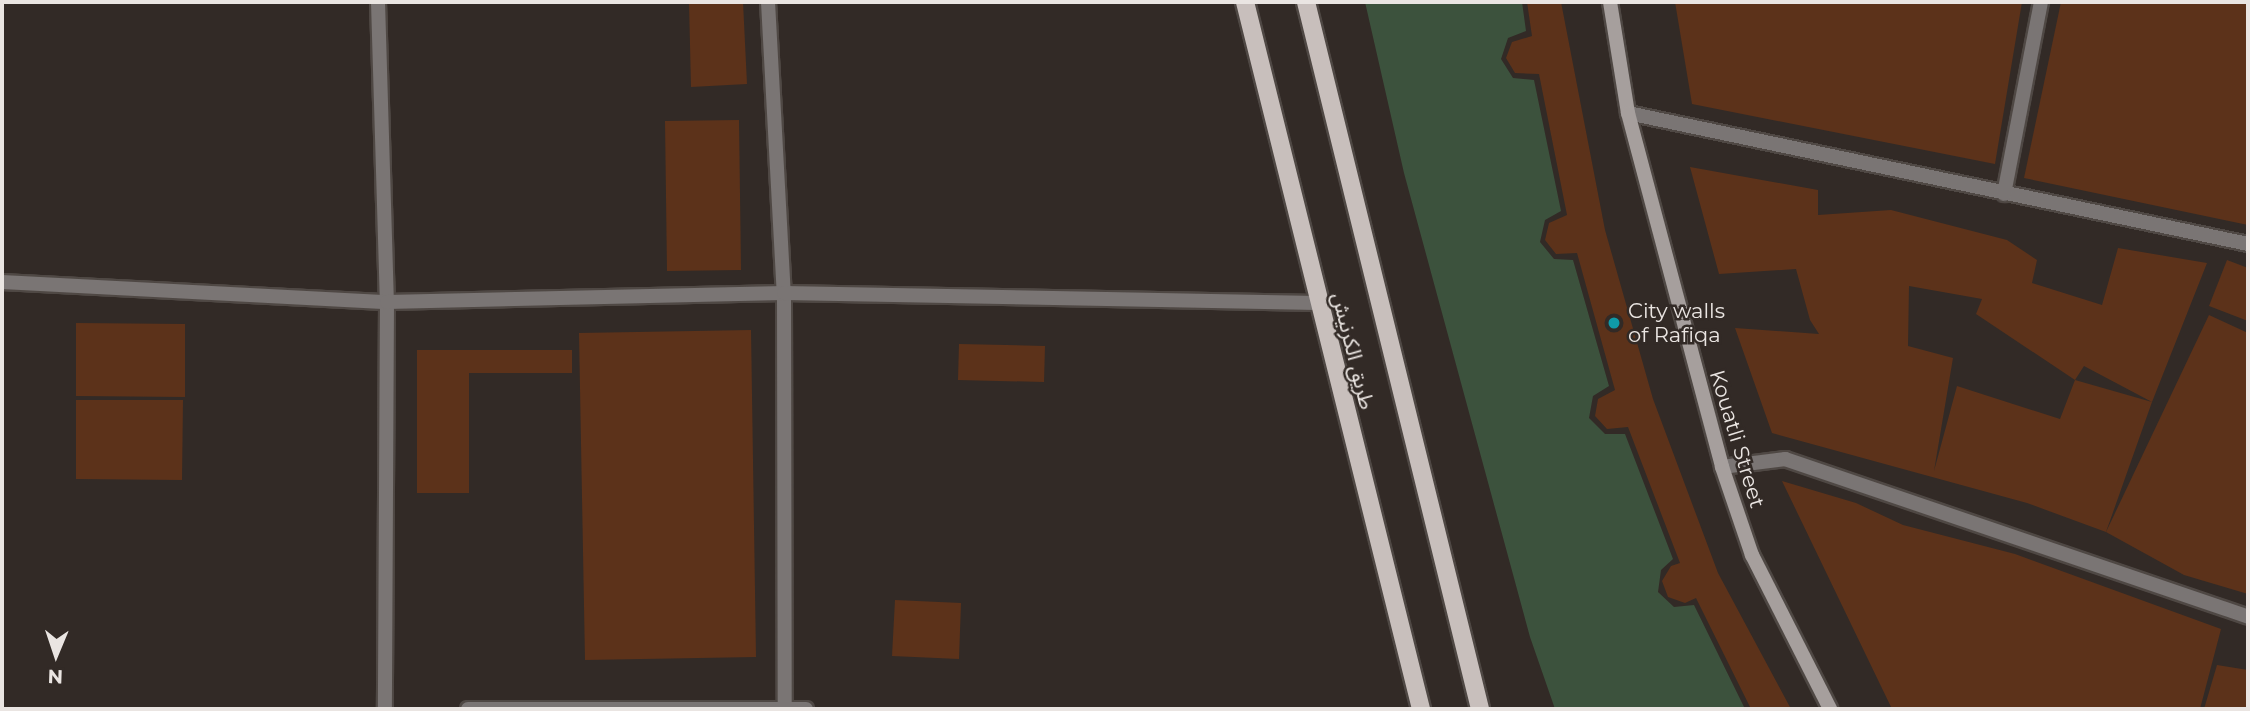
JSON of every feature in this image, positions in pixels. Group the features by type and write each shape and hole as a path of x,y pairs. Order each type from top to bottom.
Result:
{"main road":[{"name":"طريق الكرنيش","path":"1245,2 1317,303 1421,709"},
{"name":"طريق الكرنيش","path":"1306,2 1480,709"}],"street":[{"path":"378,2 387,302 385,709"},
{"path":"768,2 784,293 785,709"},
{"name":"Kouatli Street","path":"1610,2 1628,113 1722,467 1752,555 1830,709"},
{"path":"2004,194 2041,2"},
{"path":"1628,113 2248,244"},
{"path":"2,282 387,302 784,293 1317,303"},
{"path":"1722,467 1785,459 2248,617"},
{"path":"468,709 806,709"}],"green space":[{"path":"1365,2 1522,2 1526,31 1508,38 1501,59 1513,78 1534,80 1561,211 1545,220 1540,242 1554,259 1573,260 1609,386 1593,396 1589,418 1605,434 1625,434 1673,559 1661,570 1658,592 1674,607 1694,605 1745,709 1555,709 1530,637 1404,173"}],"building":[{"path":"689,2 743,2 747,84 691,87"},
{"name":"City walls of Rafiqa","path":"1527,2 1561,2 1605,230 1653,399 1718,573 1791,709 1751,709 1696,598 1685,603 1668,597 1662,581 1671,566 1680,563 1628,427 1607,429 1595,416 1598,399 1615,390 1577,253 1556,254 1545,240 1549,223 1567,215 1539,74 1515,73 1506,58 1512,42 1532,36"},
{"path":"1675,2 2022,2 1995,164 1692,104"},
{"path":"2061,2 2248,2 2248,225 2024,178"},
{"path":"739,120 741,270 667,271 665,121"},
{"path":"1690,167 1818,190 1818,215 1891,210 2007,240 2037,260 2032,283 2102,305 2118,248 2207,263 2152,402 2106,532 2027,503 1772,433 1735,328 1819,334 1810,320 1796,269 1719,274","holes":["1909,286 1982,299 1976,314 2075,380 2060,419 1957,386 1934,471 1953,358 1908,346","2084,366 2152,402 2075,380"]},
{"path":"2227,260 2248,268 2248,321 2209,306"},
{"path":"2209,315 2248,333 2248,594 2184,575 2106,532"},
{"path":"76,323 185,324 185,397 76,396"},
{"path":"751,330 756,657 585,660 579,333"},
{"path":"959,344 1045,346 1044,382 958,380"},
{"path":"417,350 572,350 572,373 469,373 469,493 417,493"},
{"path":"76,400 183,400 182,480 76,479"},
{"path":"1782,481 1856,503 1903,525 2015,554 2221,629 2200,709 1892,709"},
{"path":"895,600 961,603 959,659 892,656"},
{"path":"2217,665 2248,670 2248,709 2204,709"}],"place":[{"name":"City walls of Rafiqa","path":"1614,323"}]}
